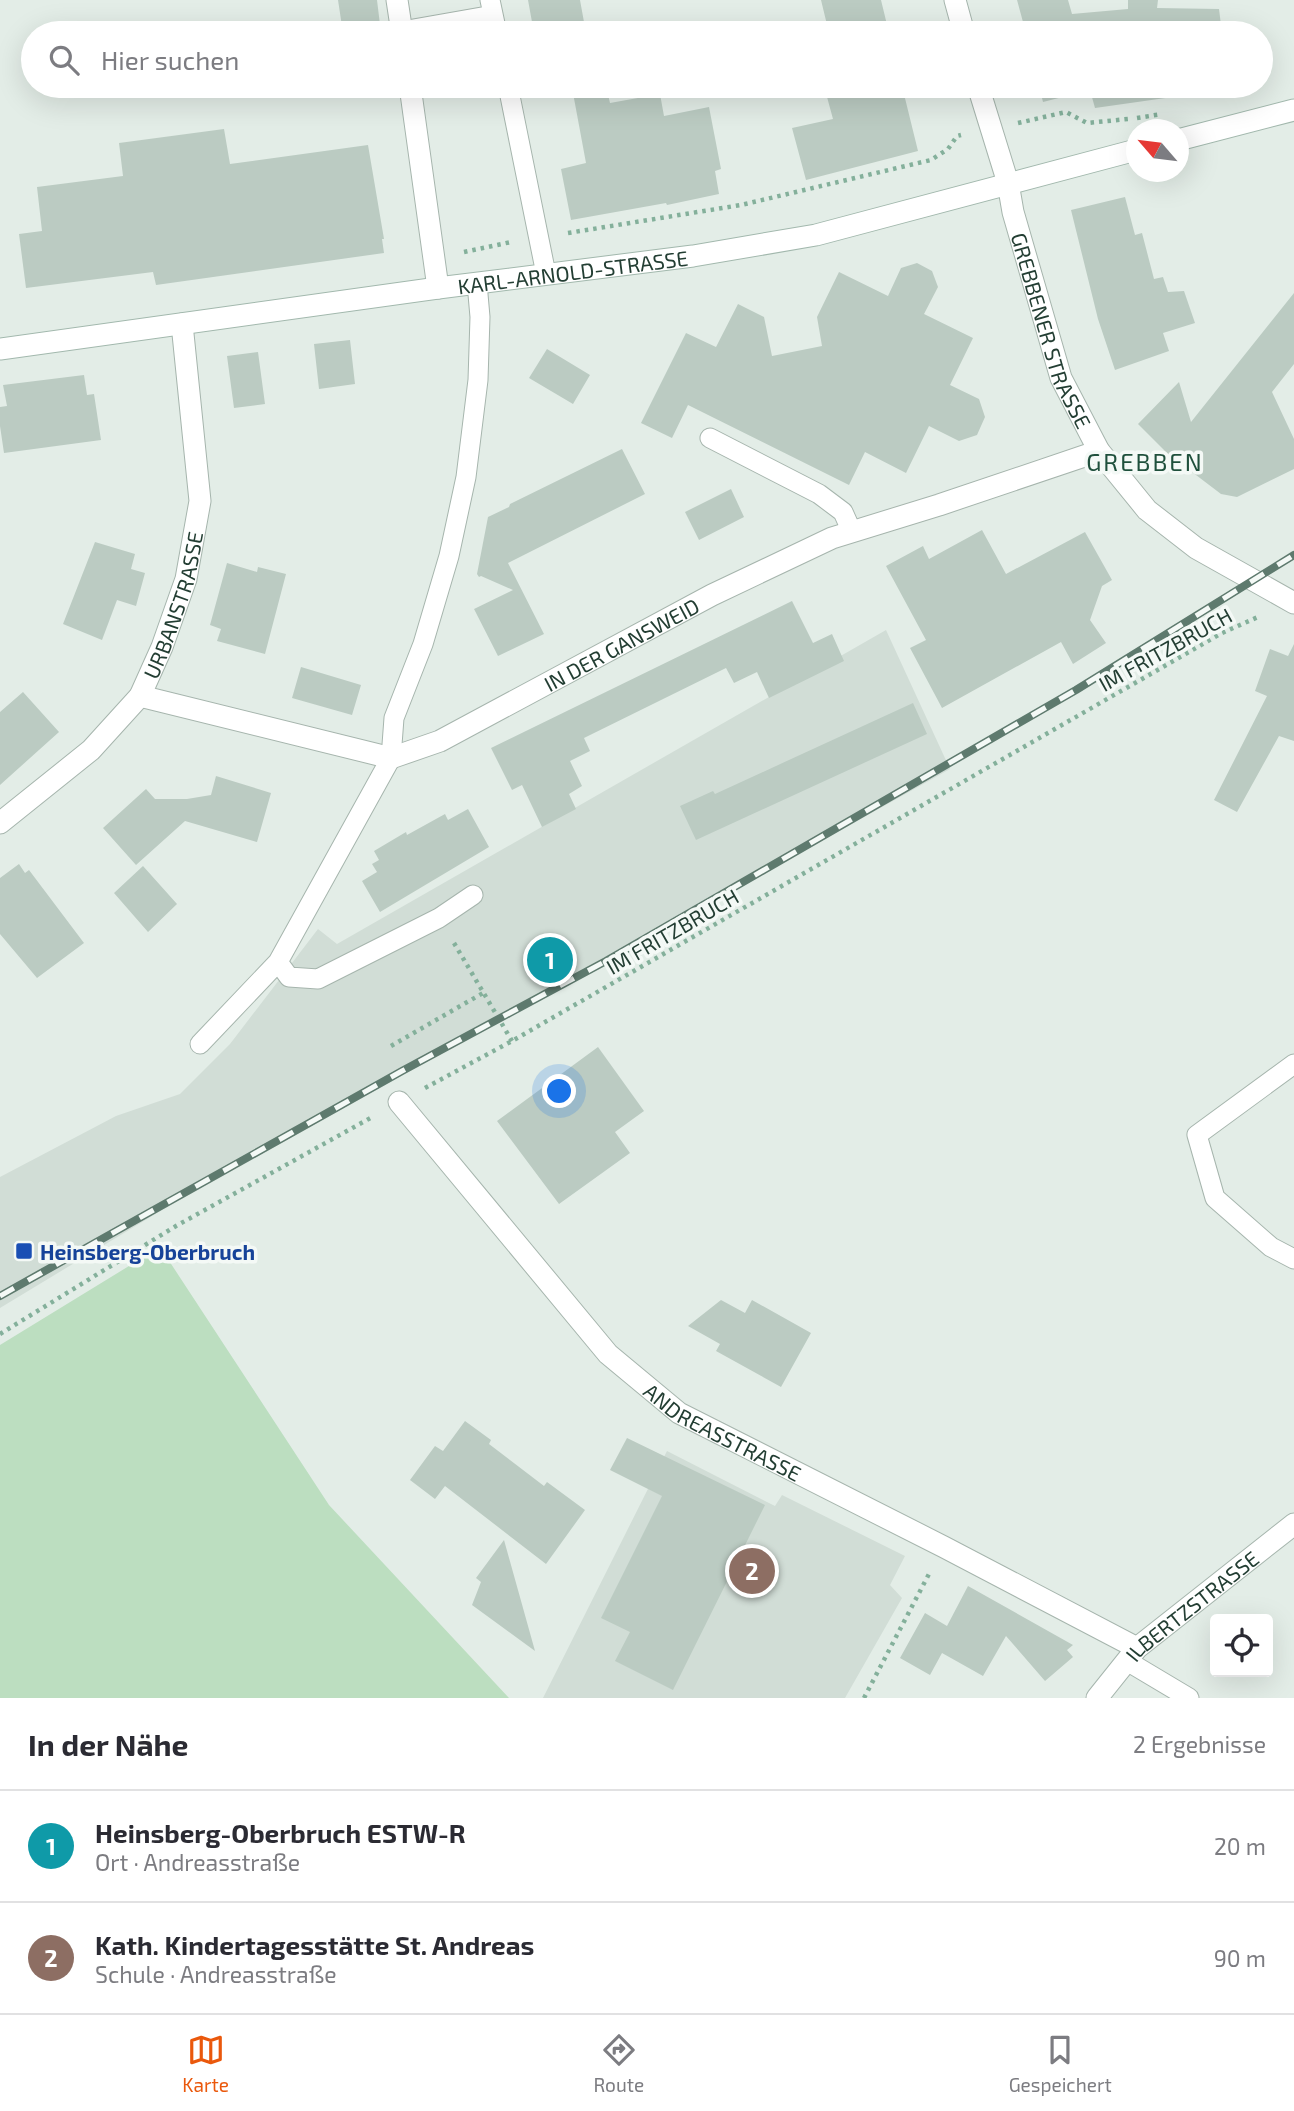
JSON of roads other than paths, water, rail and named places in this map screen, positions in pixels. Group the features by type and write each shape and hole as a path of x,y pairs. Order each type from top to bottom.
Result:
{"street":[{"path":"397,0 400,21"},
{"path":"955,0 961,21"},
{"path":"412,98 438,288"},
{"name":"GREBBENER STRASSE","path":"981,98 1008,183 1013,212 1061,378 1099,451 1147,510 1196,548 1292,603"},
{"path":"1189,137 1294,110"},
{"name":"KARL-ARNOLD-STRASSE","path":"0,349 438,288 693,256 816,235 1126,153"},
{"name":"URBANSTRASSE","path":"0,823 91,750 140,695 162,647 186,579 200,501 182,324"},
{"name":"IN DER GANSWEID","path":"391,758 440,741 712,595 832,538 1099,451"},
{"path":"140,695 391,758"},
{"name":"ANDREASSTRASSE","path":"399,1102 608,1354 679,1413 944,1547 1132,1654"},
{"name":"ILBERTZSTRASSE","path":"1097,1698 1132,1654 1294,1524"}],"lane":[{"path":"465,21 494,16"},
{"path":"511,98 546,274"},
{"path":"200,1044 278,962 391,758 394,718 431,618 449,556 466,477 478,380 480,317 477,283"},
{"path":"710,438 819,494 843,512 852,532"},
{"path":"278,962 289,977 318,979 439,918 473,895"},
{"path":"1294,1064 1197,1135 1215,1198 1271,1247 1294,1259"},
{"path":"1132,1654 1189,1698"}],"railway":[{"path":"0,1296 402,1071 606,961 1076,690 1294,555"}],"place":[{"name":"Heinsberg-Oberbruch ESTW-R","path":"550,960"},
{"name":"Heinsberg-Oberbruch","path":"24,1251"},
{"name":"Kath. Kindertagesstätte St. Andreas","path":"752,1571"}],"district":[{"name":"GREBBEN","path":"1145,461"}]}
